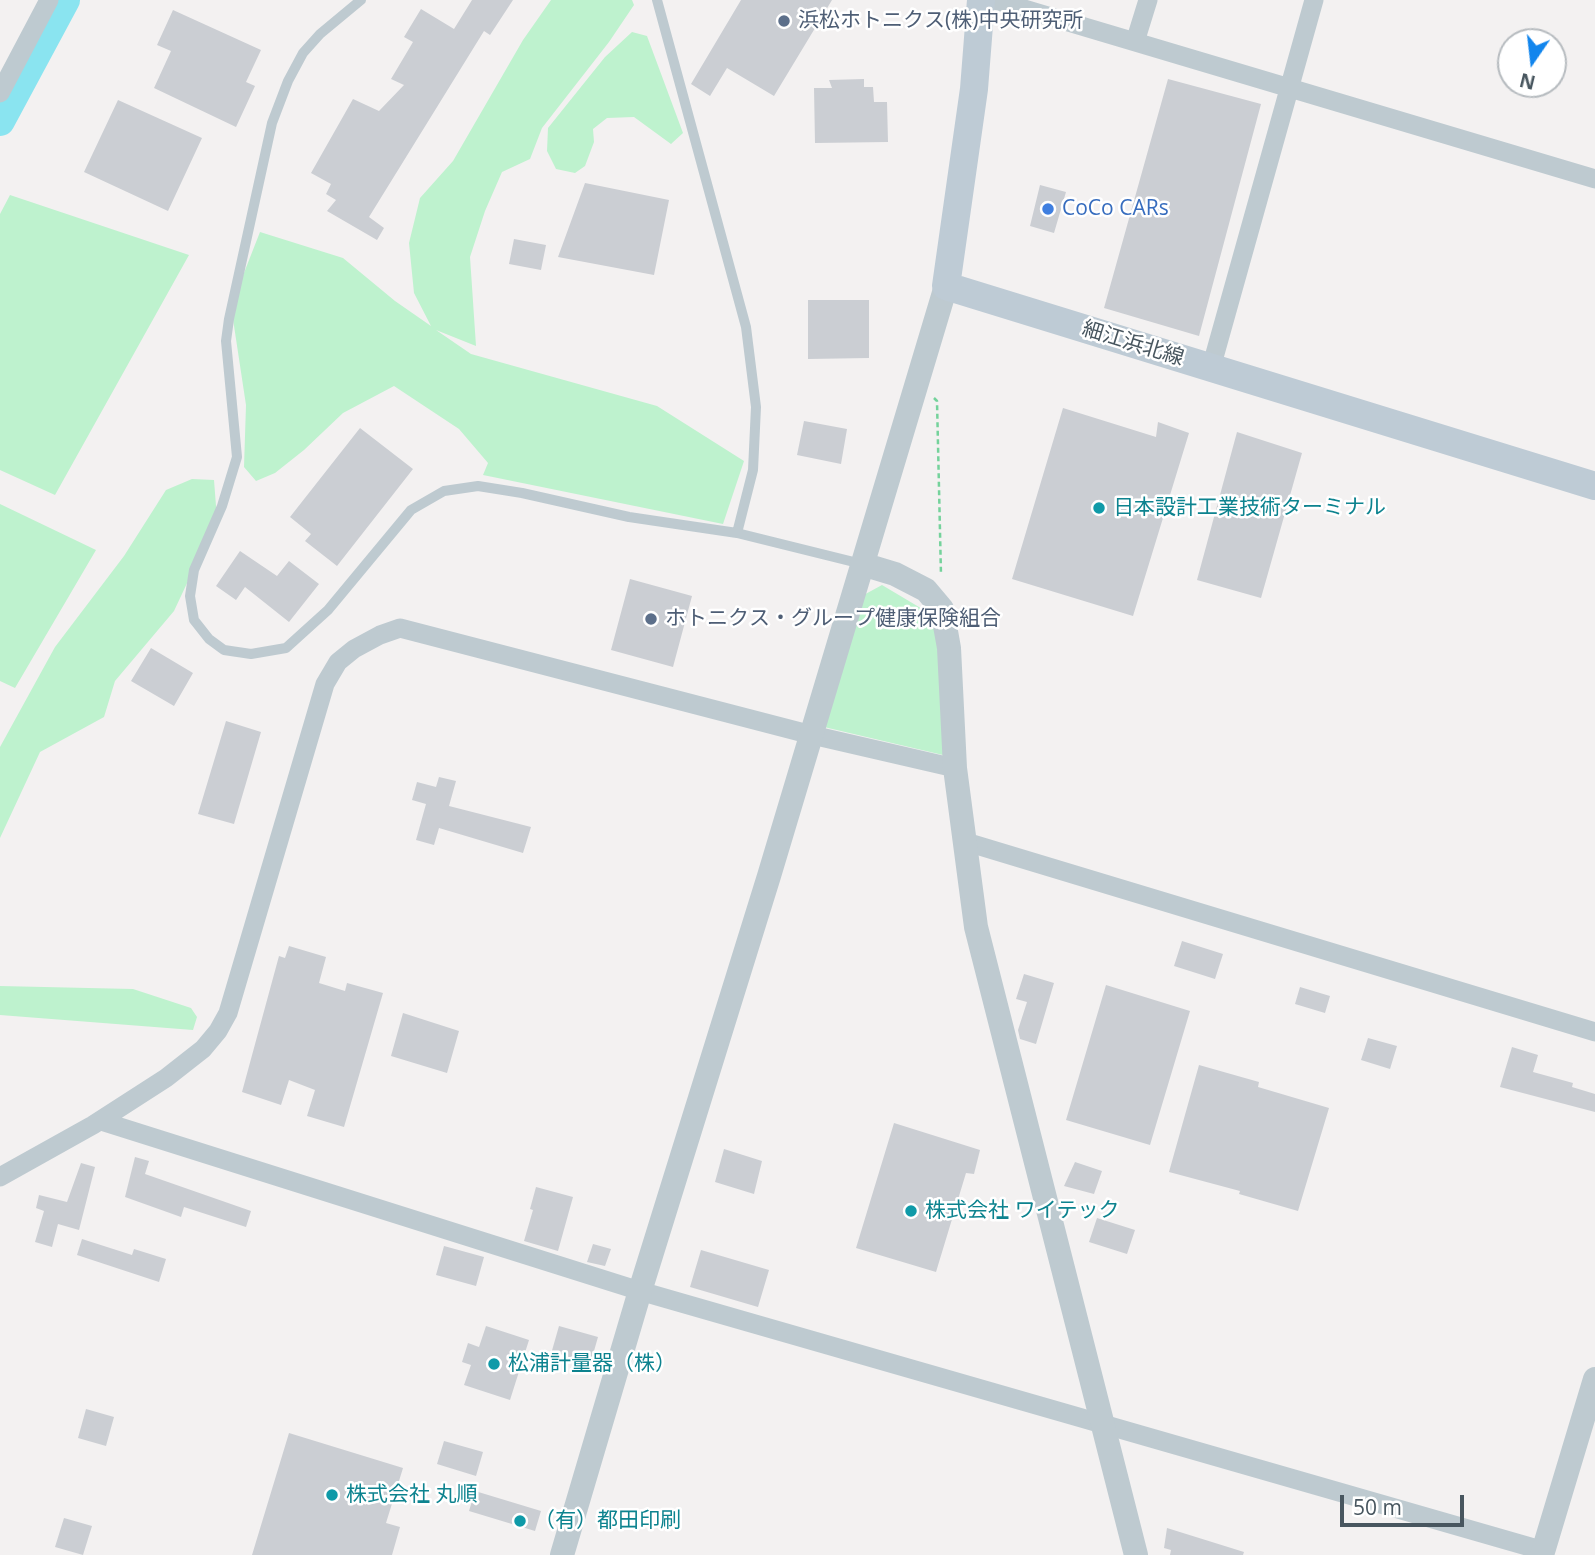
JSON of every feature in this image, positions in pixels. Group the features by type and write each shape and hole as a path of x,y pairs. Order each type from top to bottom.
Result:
{"main road":[{"path":"946,286 974,89 981,0"},
{"name":"細江浜北線","path":"946,286 1595,486"}],"street":[{"path":"0,93 49,0"},
{"path":"994,0 1595,179"},
{"path":"1135,42 1148,0"},
{"path":"1211,368 1314,0"},
{"path":"562,1555 946,286"},
{"path":"862,564 895,574 926,590 942,609 949,648 955,768 976,927 1136,1555"},
{"path":"0,1177 101,1121 166,1078 203,1049 223,1022 232,1000 325,684 338,662 354,649 400,628 812,735 955,768"},
{"path":"963,841 1595,1032"},
{"path":"101,1121 640,1290 1543,1553 1595,1380"}],"lane":[{"path":"361,0 320,34 303,53 272,123 226,341 237,457 222,506 194,570 190,596 194,620 209,639 224,650 251,654 286,648 328,610 411,510 444,491 478,486 522,492 629,517 737,533 862,564"},
{"path":"657,0 746,327 756,407 753,470 737,533"}],"path":[{"path":"917,386 937,401 942,609"}],"green space":[{"path":"551,0 632,0 634,5 609,42 542,128 530,159 502,172 485,211 470,257 476,346 436,330 471,354 657,406 744,461 723,524 483,475 488,463 459,429 394,386 343,413 275,473 256,481 244,467 246,405 231,306 260,232 343,258 395,301 431,326 414,293 409,243 420,198 453,161 523,40"},
{"path":"632,32 647,36 683,133 671,144 634,117 607,118 593,129 594,142 585,166 575,173 556,169 547,151 548,128 605,57"},
{"path":"10,195 189,255 55,495 0,470 0,214"},
{"path":"192,479 214,480 217,519 174,611 115,681 104,717 40,752 0,838 0,747 55,647 124,556 166,490"},
{"path":"0,504 96,550 15,688 0,681"},
{"path":"882,585 924,610 940,638 943,755 824,727 860,597"},
{"path":"0,986 133,989 191,1008 197,1017 193,1030 0,1015"}],"building":[{"path":"472,0 513,0 490,35 484,31 369,217 384,228 377,240 327,211 336,200 326,194 331,184 311,173 353,99 379,111 404,85 391,79 413,42 404,37 421,9 454,29"},
{"path":"741,0 832,0 774,96 727,68 710,96 691,84"},
{"path":"173,10 261,50 246,82 255,86 236,127 154,88 171,51 157,45"},
{"path":"864,79 864,87 873,87 874,102 887,102 888,142 815,143 814,88 832,88 829,80"},
{"path":"1168,79 1261,104 1199,336 1104,308"},
{"path":"118,100 202,138 168,211 84,172"},
{"path":"585,183 669,200 654,275 558,257"},
{"name":"CoCo CARs","path":"1040,185 1066,192 1054,233 1030,226"},
{"path":"514,239 546,245 541,270 509,264"},
{"path":"808,300 869,300 869,358 808,359"},
{"name":"日本設計工業技術ターミナル","path":"1063,408 1156,437 1158,422 1189,433 1133,616 1012,579"},
{"path":"804,421 847,429 841,464 797,455"},
{"path":"360,428 413,469 337,566 305,541 311,534 290,517"},
{"path":"1237,432 1302,453 1261,598 1197,580"},
{"path":"240,551 277,576 289,561 319,584 289,622 245,587 236,600 216,586"},
{"path":"630,579 692,596 673,667 611,650"},
{"path":"151,648 193,673 174,706 131,681"},
{"path":"226,721 261,732 234,824 198,814"},
{"path":"439,777 456,781 449,806 531,827 523,853 439,828 434,845 416,840 426,804 412,800 417,782 436,787"},
{"path":"1182,941 1223,954 1215,979 1174,966"},
{"path":"289,946 326,957 319,983 345,991 347,983 383,993 344,1127 307,1116 315,1090 289,1080 281,1105 242,1092 279,956 285,958"},
{"path":"1024,974 1054,983 1036,1044 1020,1039 1018,1030 1027,1002 1016,999"},
{"path":"1106,985 1190,1011 1150,1145 1066,1120"},
{"path":"1300,987 1330,996 1325,1013 1295,1004"},
{"path":"403,1013 459,1031 447,1073 391,1056"},
{"path":"1368,1038 1397,1046 1390,1069 1361,1060"},
{"path":"1512,1047 1538,1055 1533,1072 1573,1083 1572,1087 1595,1094 1595,1112 1500,1087"},
{"path":"1199,1065 1259,1082 1258,1087 1329,1108 1298,1211 1239,1194 1240,1191 1169,1172"},
{"name":"株式会社 ワイテック","path":"894,1123 980,1150 974,1174 966,1173 936,1272 856,1248"},
{"path":"724,1149 762,1161 754,1194 715,1182"},
{"path":"135,1157 149,1161 145,1174 251,1211 246,1227 184,1207 181,1217 125,1197"},
{"path":"1075,1162 1102,1171 1094,1194 1064,1186"},
{"path":"81,1163 95,1167 79,1230 58,1224 52,1247 35,1242 44,1211 36,1208 39,1195 67,1202"},
{"path":"536,1187 573,1197 558,1251 524,1241"},
{"path":"1097,1218 1135,1230 1127,1254 1089,1242"},
{"path":"82,1239 132,1255 134,1249 166,1259 159,1282 77,1255"},
{"path":"593,1244 611,1249 605,1266 587,1262"},
{"path":"444,1246 484,1257 476,1286 436,1275"},
{"path":"701,1250 769,1270 758,1307 690,1287"},
{"name":"松浦計量器（株）","path":"486,1326 529,1340 510,1400 464,1385 471,1365 462,1362 468,1343 479,1347"},
{"path":"559,1326 598,1337 590,1365 551,1354"},
{"path":"86,1409 114,1417 106,1446 78,1438"},
{"name":"株式会社 丸順","path":"289,1433 403,1468 386,1523 400,1527 392,1555 252,1555"},
{"path":"444,1441 483,1452 476,1476 437,1464"},
{"name":"（有）都田印刷","path":"475,1491 541,1511 535,1531 469,1511"},
{"path":"64,1518 92,1526 83,1555 55,1547"},
{"path":"1167,1528 1244,1552 1243,1555 1170,1555 1171,1550 1164,1548"}],"waterway":[{"path":"0,121 65,0"}],"place":[{"name":"浜松ホトニクス(株)中央研究所","path":"784,21"},
{"name":"CoCo CARs","path":"1048,209"},
{"name":"日本設計工業技術ターミナル","path":"1099,508"},
{"name":"ホトニクス・グループ健康保険組合","path":"651,619"},
{"name":"株式会社 ワイテック","path":"911,1211"},
{"name":"松浦計量器（株）","path":"494,1364"},
{"name":"株式会社 丸順","path":"332,1495"},
{"name":"（有）都田印刷","path":"520,1521"}]}
